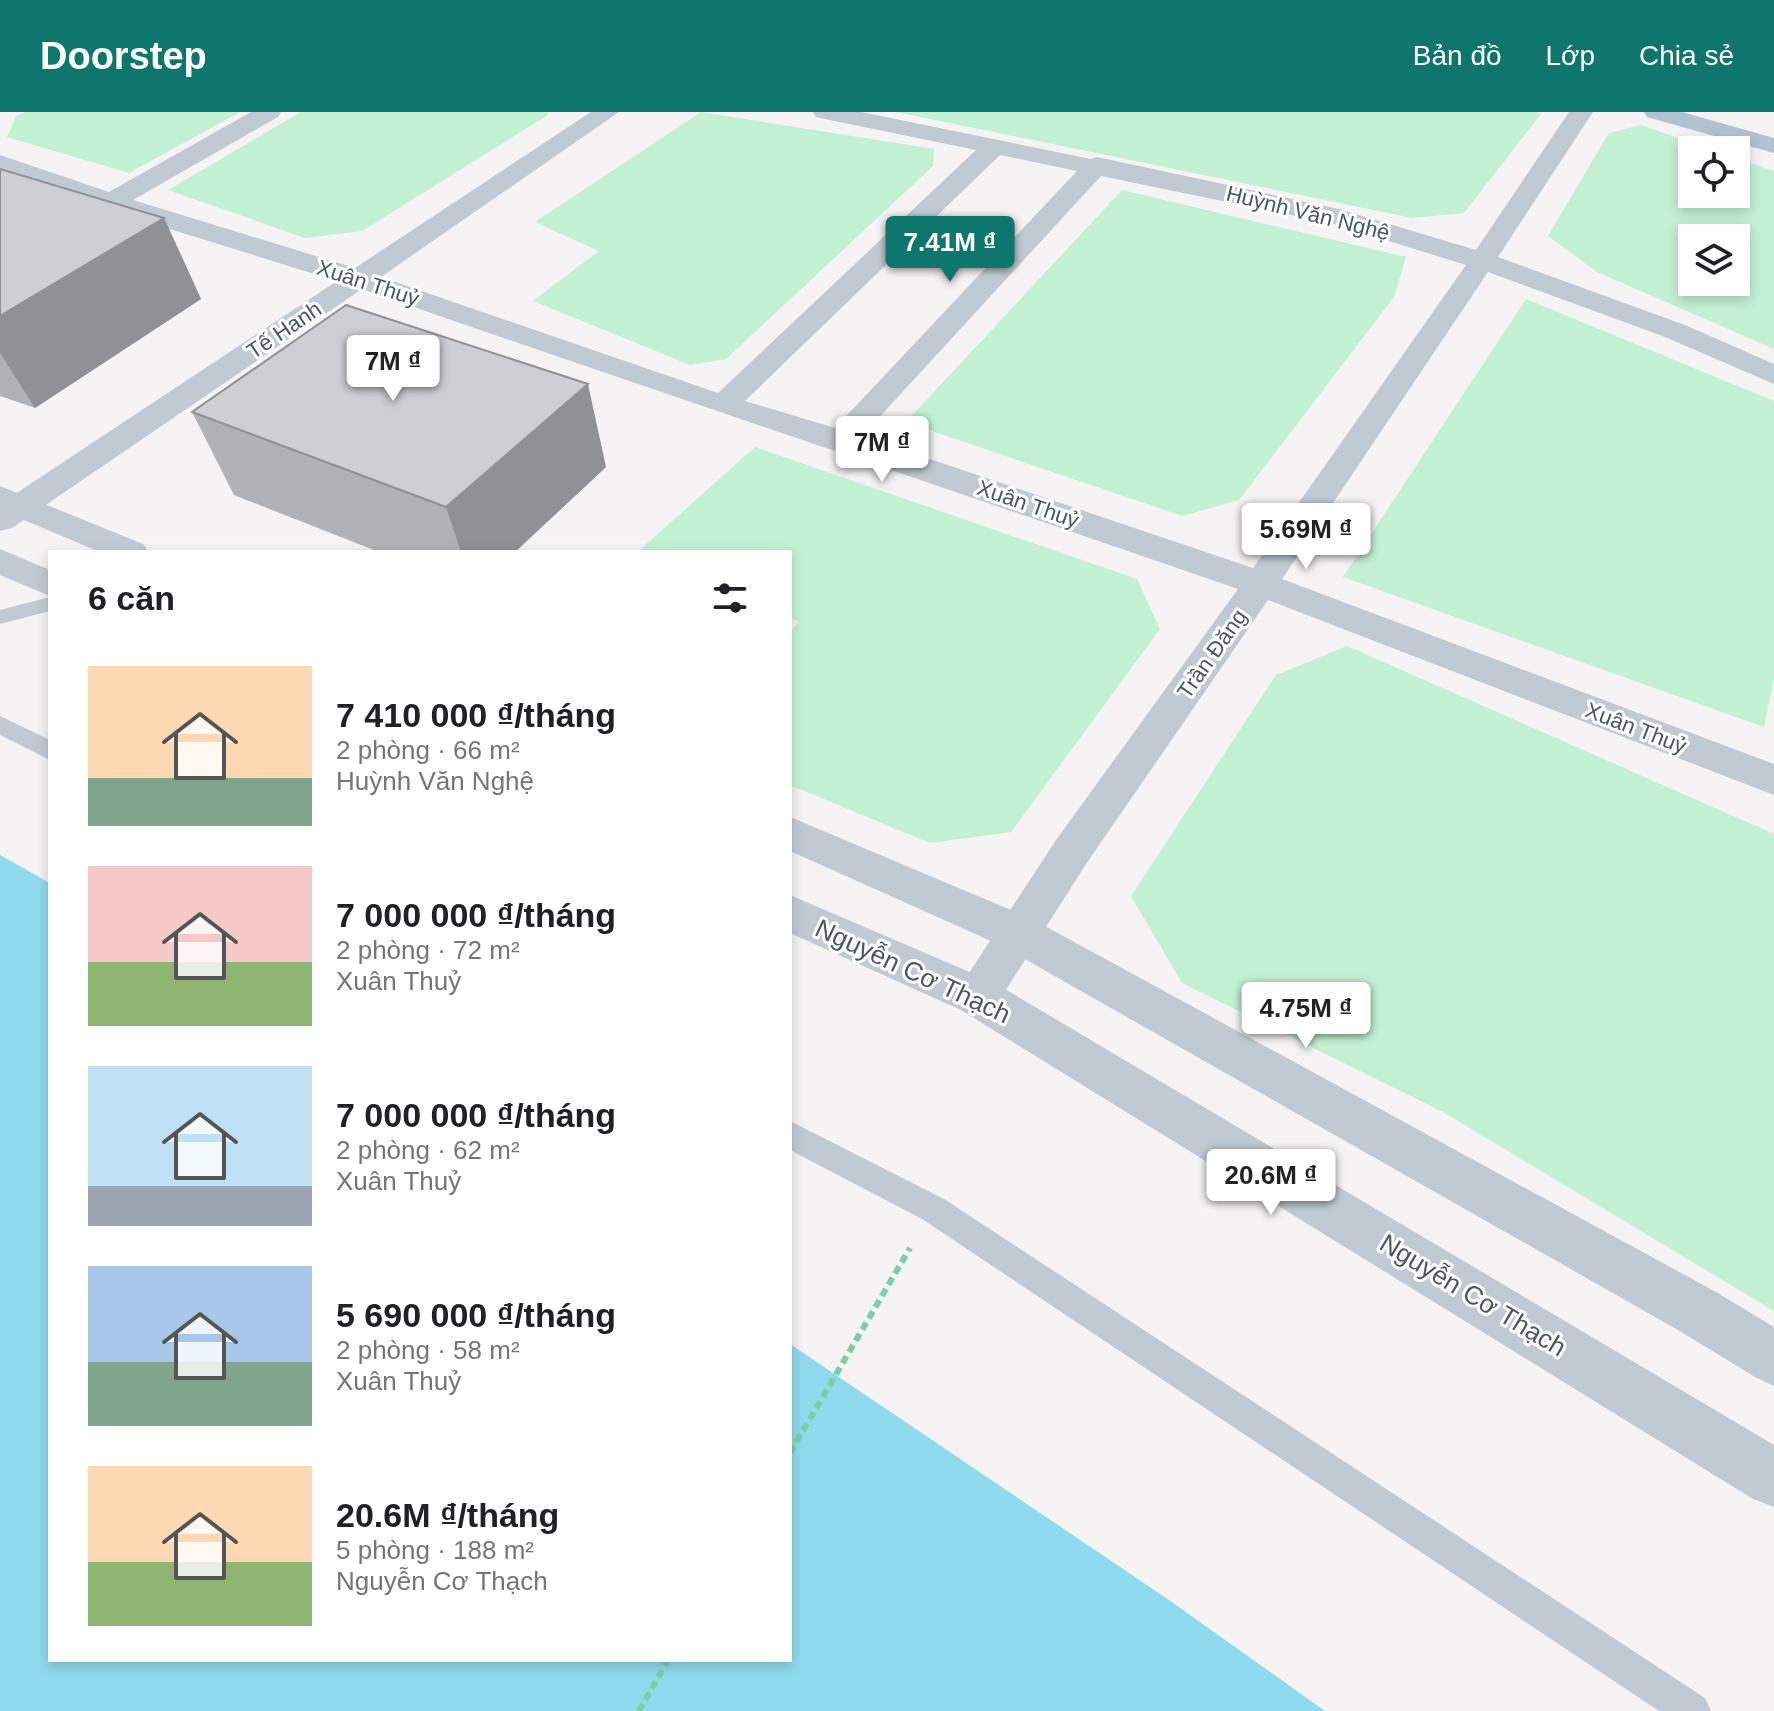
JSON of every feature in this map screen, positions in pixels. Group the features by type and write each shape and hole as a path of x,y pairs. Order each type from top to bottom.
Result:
{"main road":[{"path":"1656,112 1774,146"},
{"path":"1738,112 1774,122"}],"street":[{"path":"111,202 269,112"},
{"name":"Tế Hanh","path":"7,508 360,279 607,112"},
{"name":"Huỳnh Văn Nghệ","path":"825,112 1097,165 1339,217 1483,261 1675,331 1774,375"},
{"name":"Trần Đăng","path":"977,996 1016,932 1261,584 1483,261 1581,112"},
{"path":"723,405 995,146"},
{"name":"Xuân Thuỷ","path":"0,163 111,202 360,279 723,405 841,440 1261,584 1774,780"},
{"path":"841,440 1097,165"},
{"path":"7,508 125,550"},
{"path":"0,561 48,583"},
{"path":"792,834 1016,932 1464,1180 1774,1358"},
{"name":"Nguyễn Cơ Thạch","path":"792,914 977,996 1774,1478"}],"lane":[{"path":"0,617 48,605"},
{"path":"0,725 48,750"},
{"path":"792,1136 933,1209 1692,1711"}],"path":[{"path":"792,1450 933,1209"},
{"path":"639,1711 667,1662"}],"green space":[{"path":"25,112 240,112 129,173 7,137 16,116"},
{"path":"301,112 548,112 548,115 362,231 305,238 168,190"},
{"path":"701,112 934,149 933,166 726,359 690,365 533,301 599,251 535,222"},
{"path":"896,112 1541,114 1464,213 1413,218"},
{"path":"1641,125 1678,138 1678,208 1750,208 1750,163 1774,171 1774,349 1597,272 1548,236 1609,133"},
{"path":"1122,190 1406,257 1394,297 1239,500 1182,516 906,422"},
{"path":"1526,299 1774,401 1774,679 1764,727 1343,577"},
{"path":"755,447 1137,579 1160,629 1011,832 930,843 792,786 792,630 799,622 792,618 792,550 641,549"},
{"path":"1347,646 1774,834 1774,1311 1443,1112 1182,983 1131,896 1276,675"}],"water":[{"path":"0,855 48,882 48,1662 792,1662 792,1345 1169,1600 1325,1711 0,1711"}],"building":[{"path":"0,169 164,218 0,316"},
{"path":"346,305 588,384 446,507 192,412"}]}
